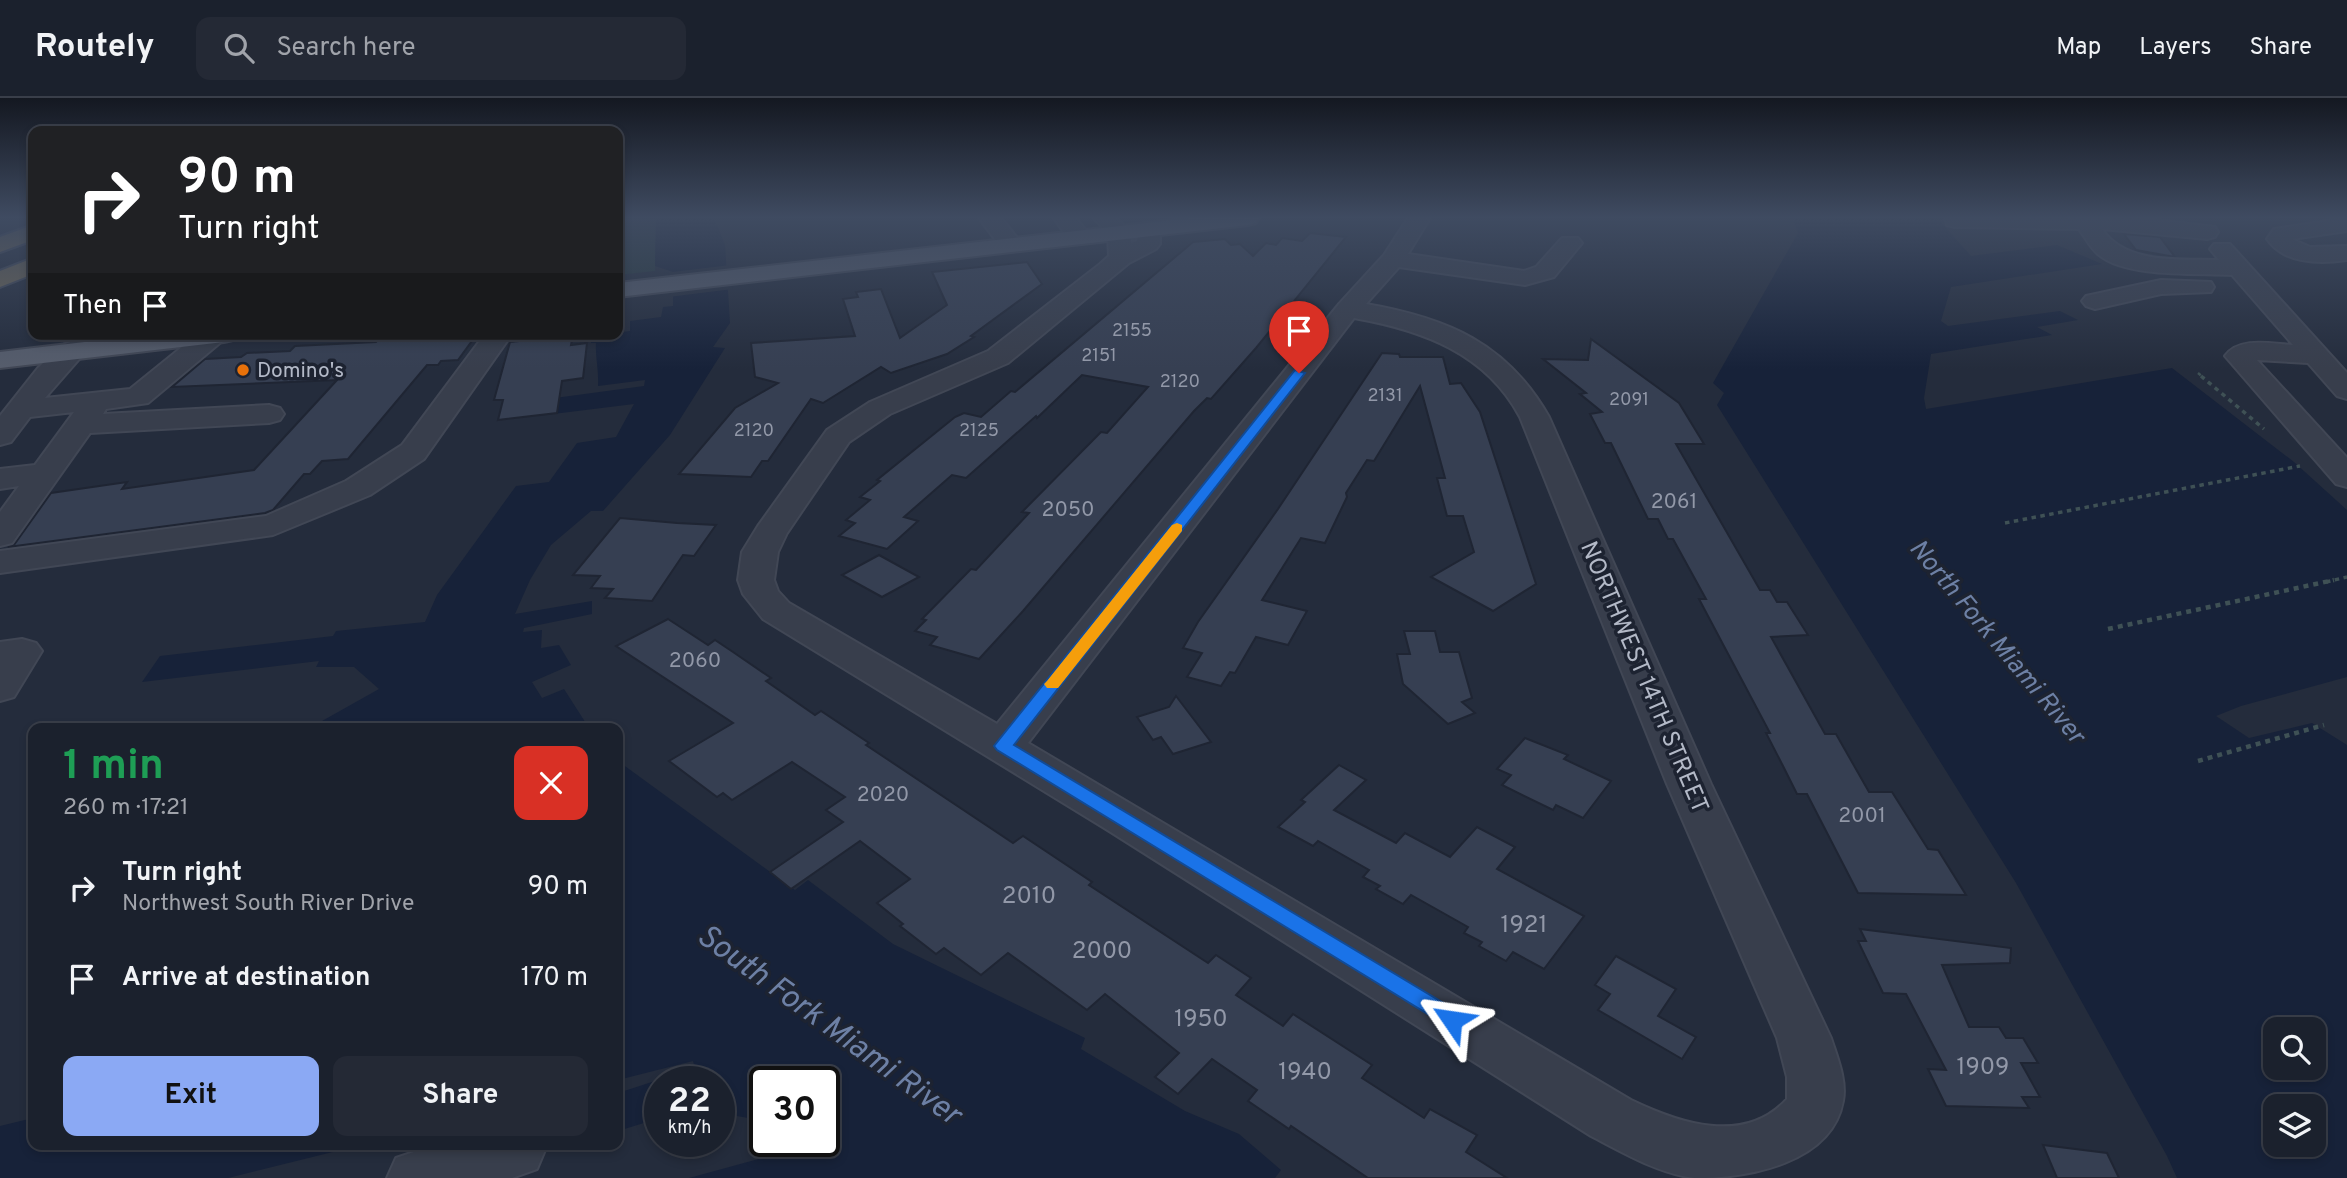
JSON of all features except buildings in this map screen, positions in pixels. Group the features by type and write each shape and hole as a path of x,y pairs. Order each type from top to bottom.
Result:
{"highway":[{"path":"0,280 26,268"}],"main road":[{"path":"630,289 807,268"},
{"path":"0,360 71,343 126,340"}],"street":[{"name":"NORTHWEST 14TH STREET","path":"1083,268 998,357 880,408 838,436 770,533 756,567 756,580 761,594 776,611 1003,746 1611,1118 1653,1139 1697,1154 1730,1154 1761,1147 1784,1136 1804,1124 1815,1101 1813,1070 1804,1038 1689,784 1553,458 1528,405 1493,364 1457,338 1418,322 1348,309"},
{"path":"1003,746 1348,309 1385,268"},
{"path":"1458,268 1525,278 1545,272 1548,268"},
{"path":"2238,268 2344,384"},
{"path":"2095,301 2161,287 2256,289"},
{"path":"0,479 138,397 212,340"},
{"path":"0,562 274,525 358,488 413,452 495,340"},
{"path":"0,436 71,343"},
{"path":"2315,355 2251,351 2239,356 2347,477"},
{"path":"21,409 72,437 244,439"},
{"path":"0,536 72,437 269,414"},
{"path":"0,654 22,651 0,688"},
{"path":"417,1178 516,1150"}],"path":[{"path":"2005,523 2307,465"},
{"path":"2108,629 2347,577"},
{"path":"2198,761 2324,725"}],"shaded area":[{"path":"623,268 655,268 655,271 623,274"}],"water":[{"path":"662,268 726,268 730,323 713,347 725,348 670,435 603,511 591,511 551,545 530,580 515,614 592,601 592,614 524,628 523,632 542,630 541,648 559,645 571,665 532,682 542,698 564,689 586,723 309,723 322,721 379,689 354,667 316,667 319,661 142,682 160,656 333,636 336,631 425,622 437,595 516,486 549,482 577,443 616,437 634,404 537,416 540,400 644,386 645,380 598,386 596,343 591,343 591,340 623,340 623,332 630,331 630,321 661,317 663,307 673,306 673,272"},
{"name":"North Fork Miami River","path":"1778,268 2073,268 1951,287 1941,321 1948,326 2060,311 2078,320 2037,327 2052,335 1931,354 1924,398 1926,409 2172,368 2294,462 2347,510 2347,677 2241,706 2216,716 2249,738 2312,723 2347,745 2347,1178 2177,1178 2016,883 1717,405 1724,393 1713,383"},
{"name":"South Fork Miami River","path":"623,765 795,890 808,880 893,944 1085,1038 1081,1049 1185,1111 1239,1134 1281,1170 1275,1178 689,1178 766,1157 840,1157 840,1066 749,1066 749,1118 735,1116 735,1066 694,1066 693,1061 673,1066 644,1066 644,1073 623,1079"},
{"path":"644,1085 644,1123 623,1129 623,1091"},
{"path":"28,1119 28,1150 341,1150 228,1178 0,1178 0,1126"}],"pier":[{"path":"730,268 733,289 669,297 669,274 664,273"}],"slow traffic":[{"path":"1053,684 1177,528"}],"place":[{"name":"Domino's","path":"243,370"}],"route":[{"path":"1299,373 1003,746 1452,1020"}]}
